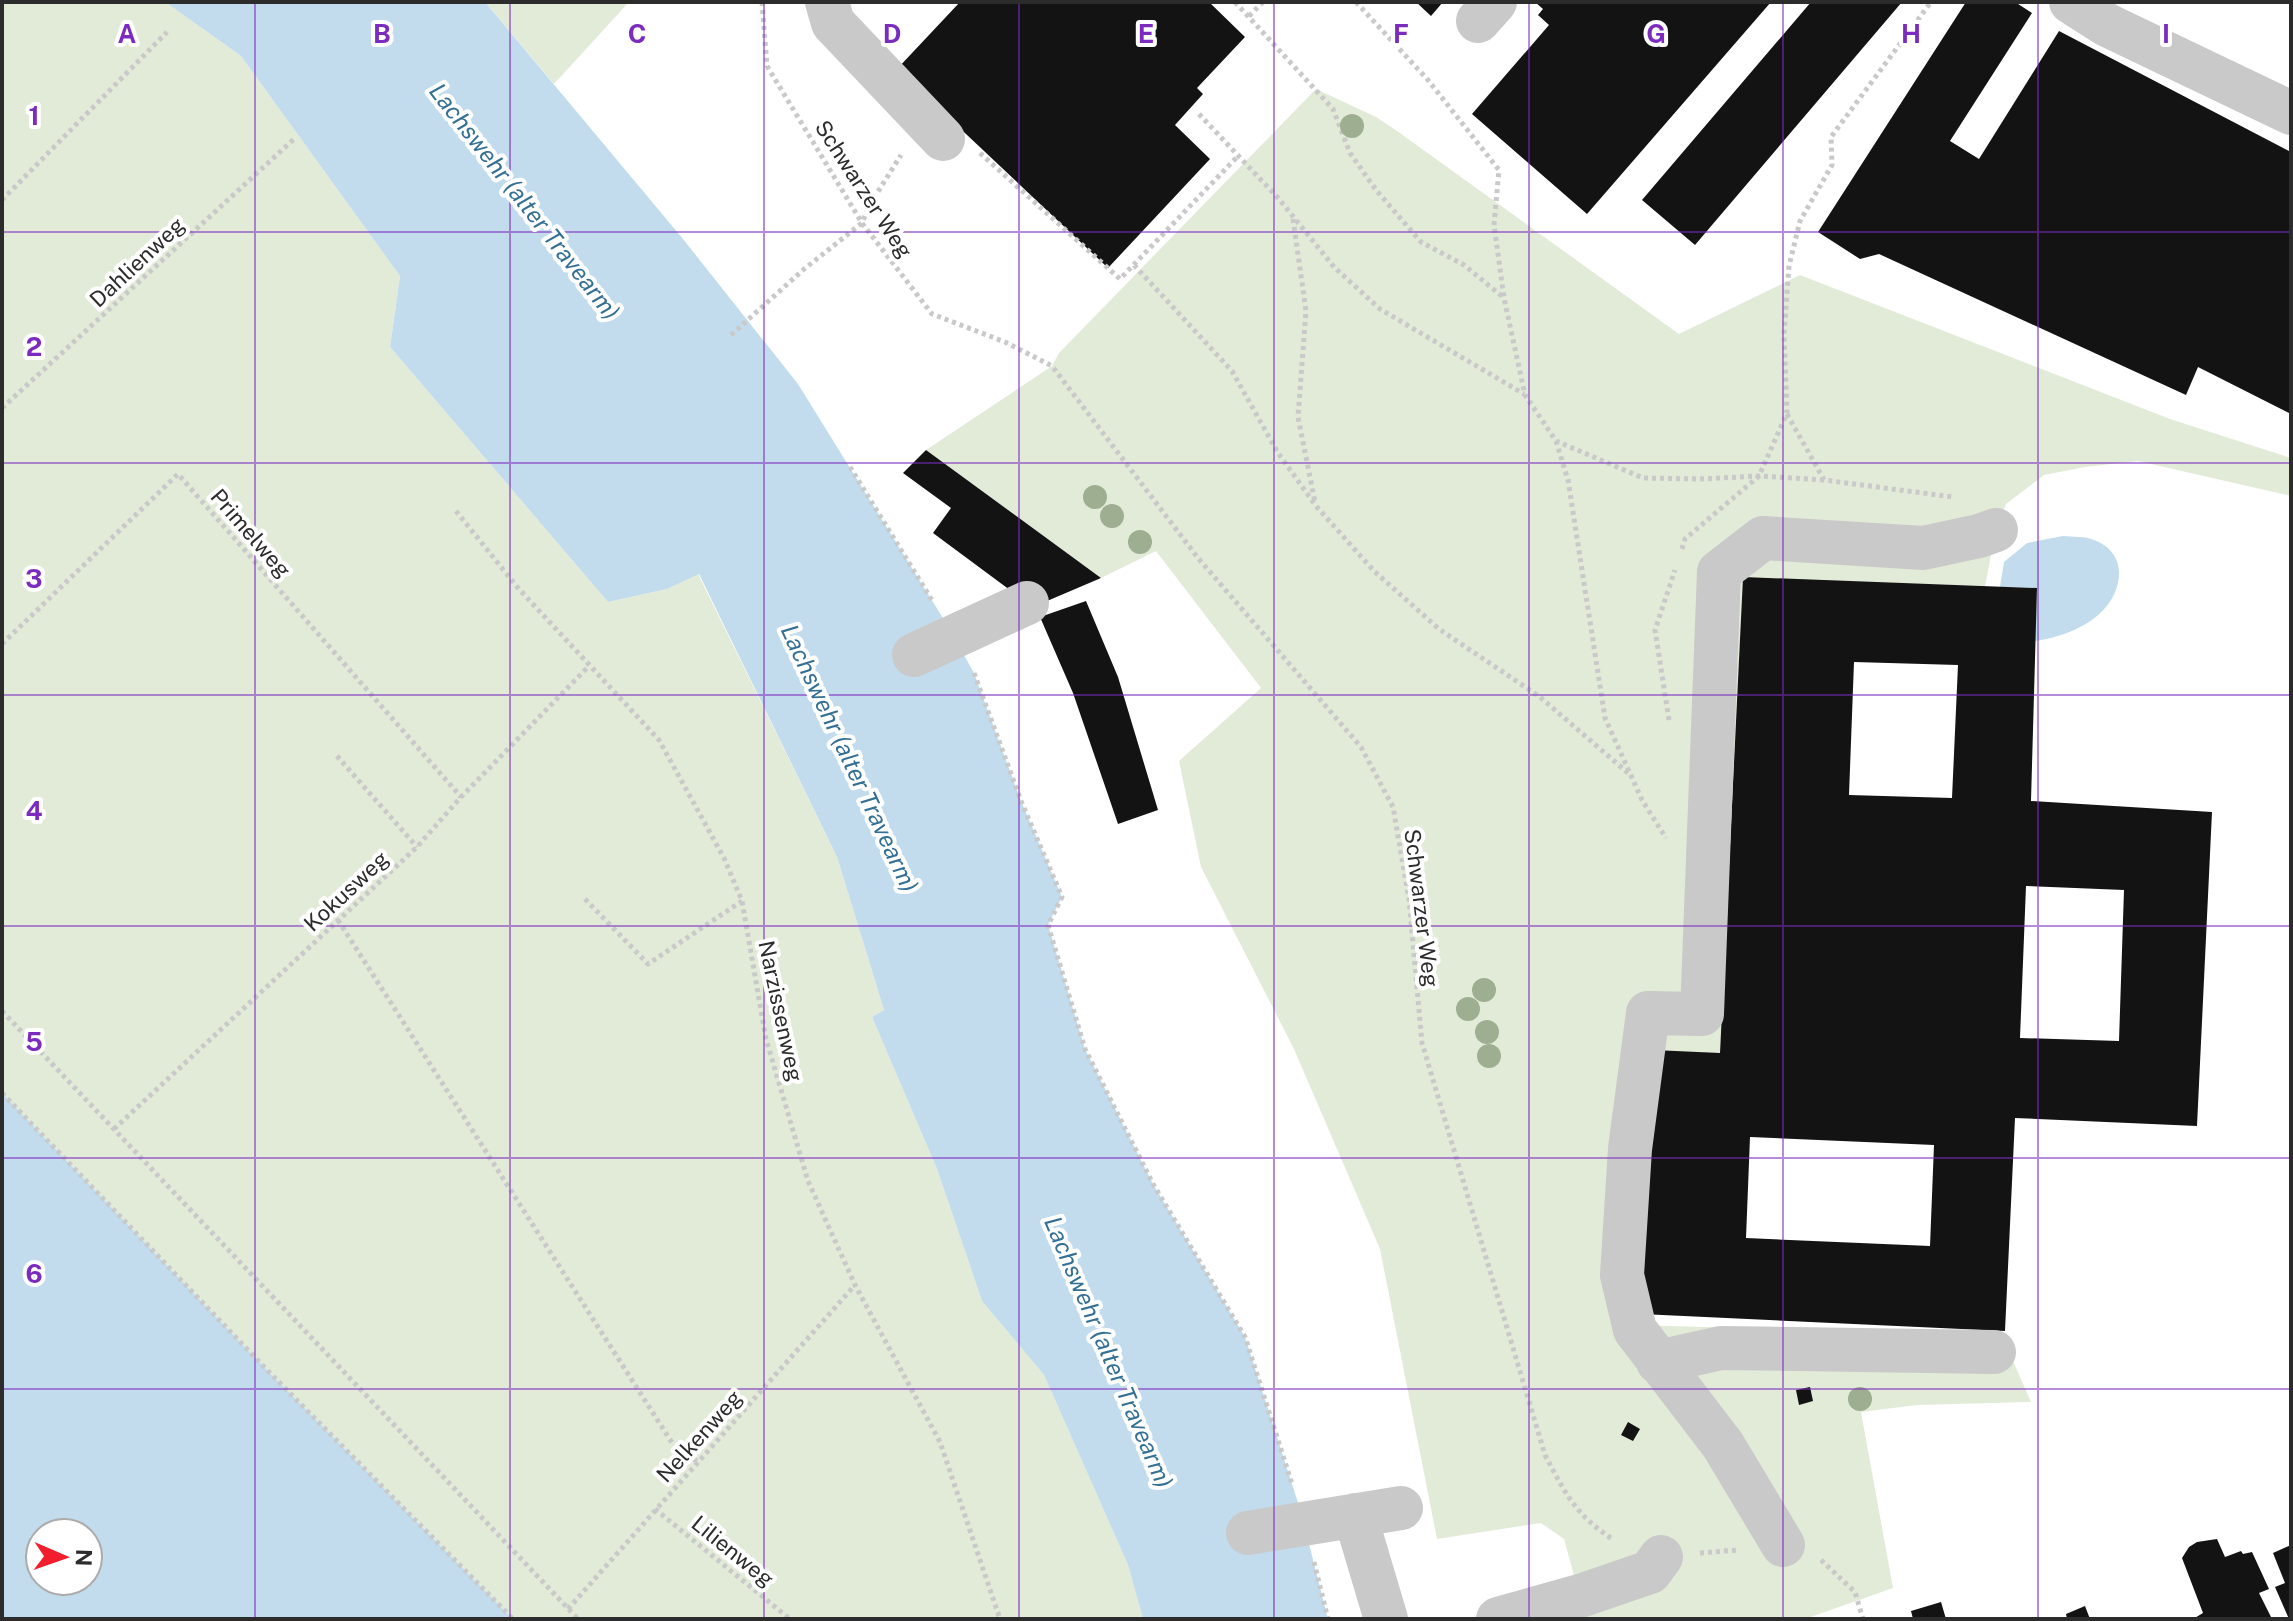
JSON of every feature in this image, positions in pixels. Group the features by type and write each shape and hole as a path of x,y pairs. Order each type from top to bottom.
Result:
{"lane":[{"path":"827,2 833,23 934,129"},
{"path":"2071,2 2107,25 2291,113"},
{"path":"1783,1545 1723,1445 1635,1330 1622,1275 1630,1149 1648,1013 1702,1014 1719,572 1763,538 1923,548 1996,530"},
{"path":"914,655 1027,603"},
{"path":"1658,1362 1721,1348 1994,1352"},
{"path":"1248,1533 1401,1508"},
{"path":"1355,1515 1386,1619"},
{"path":"1498,1619 1650,1572 1661,1557"}],"path":[{"name":"Schwarzer Weg","path":"762,2 767,66 862,223 932,314 1005,342 1052,366 1198,558 1361,747 1393,807 1409,899 1422,1043 1545,1455 1568,1500 1598,1530 1623,1546 1661,1557 1783,1545 1806,1552 1826,1562 1855,1592 1863,1619"},
{"path":"1235,2 1333,109 1350,153 1376,190 1421,242 1464,265 1504,298"},
{"path":"1249,16 1263,2"},
{"path":"1356,2 1428,80 1499,170 1494,225 1504,298 1525,395 1556,441 1568,480 1605,718 1642,800 1666,839"},
{"path":"1680,554 1685,539 1759,476 1787,413 1784,334 1789,266 1800,221 1832,165 1831,137 1931,2"},
{"path":"2,200 167,32"},
{"path":"1199,114 1279,199 1334,267 1380,309 1525,395"},
{"path":"731,335 803,270 862,223 869,206 934,129 954,129 1120,279 1238,156"},
{"name":"Dahlienweg","path":"2,408 294,139"},
{"path":"1293,218 1306,311 1298,417 1316,506"},
{"path":"1134,265 1232,371 1278,453 1316,506 1374,571 1439,629 1540,697 1632,776"},
{"path":"1787,413 1824,480"},
{"path":"1556,441 1643,478 1759,476 1824,480 1961,498"},
{"path":"850,467 939,611"},
{"name":"Primelweg","path":"2,644 178,474 461,797"},
{"name":"Narzissenweg","path":"456,511 518,588 588,667 659,740 724,858 742,901 766,1039 808,1181 855,1285 940,1442 1000,1619"},
{"path":"1669,724 1655,630 1675,569"},
{"path":"967,661 1062,897 1048,925 1085,1049 1153,1184 1245,1337 1297,1497"},
{"name":"Kokusweg","path":"114,1129 417,847 461,797 588,667"},
{"path":"337,756 417,847"},
{"path":"585,899 648,964 742,901"},
{"path":"338,920 676,1449 697,1461"},
{"path":"2,1011 578,1619"},
{"path":"2,1093 268,1371 513,1619"},
{"name":"Nelkenweg","path":"568,1609 855,1285"},
{"name":"Lilienweg","path":"655,1509 790,1619"},
{"path":"1314,1561 1328,1619"}],"green space":[{"path":"165,2 241,56 400,276 390,347 608,602 667,589 698,574 837,857 884,1010 872,1017 937,1169 982,1301 1044,1375 1128,1565 1143,1619 513,1619 268,1371 2,1093 2,3"},
{"path":"485,2 629,2 554,84"},
{"path":"1316,89 1376,117 1397,131 1679,334 1800,275 2170,419 2291,458 2291,496 2138,461 2044,475 2006,504 1996,530 1985,586 1743,578 1720,1053 1638,1325 2002,1336 2031,1402 1917,1405 1861,1412 1893,1588 1805,1619 1586,1619 1564,1539 1541,1523 1437,1539 1380,1249 1294,1049 1201,867 1179,761 1261,688 1156,551 1101,578 926,450 1052,366 1059,353"}],"water":[{"name":"Lachswehr (alter Travearm)","path":"165,2 485,2 683,239 798,384 974,673 1021,801 1062,897 1048,925 1085,1049 1153,1184 1245,1337 1301,1512 1328,1619 1143,1619 1128,1565 1044,1375 982,1301 937,1169 872,1017 884,1010 837,857 699,574 667,589 608,602 390,347 400,276 241,56"},
{"path":"2063,536 2083,537 2108,548 2118,567 2117,587 2111,600 2091,620 2064,634 2035,641 2037,588 2000,587 2004,562 2027,543"},
{"path":"2,1093 268,1371 513,1619 2,1619"}],"building":[{"path":"960,2 1209,2 1245,37 1197,88 1203,94 1175,125 1210,159 1108,268 897,69"},
{"path":"1416,2 1443,2 1431,16"},
{"path":"1535,2 1771,2 1587,214 1472,114 1549,25 1538,15 1543,9"},
{"path":"1811,2 1902,2 1695,245 1642,200"},
{"path":"1966,2 2015,2 2032,13 1950,141 1979,159 2059,31 2291,152 2291,414 2198,367 2186,395 1879,254 1860,259 1818,232"},
{"path":"926,450 1101,578 1033,607 933,533 951,508 903,473"},
{"path":"1743,577 2037,588 2031,801 2212,812 2197,1126 2015,1118 2005,1331 1641,1314 1653,1050 1720,1053","holes":["1854,662 1958,665 1952,798 1849,795","2026,886 2124,890 2119,1041 2020,1038","1750,1137 1934,1145 1930,1246 1746,1238"]},
{"path":"1086,601 1118,677 1158,810 1118,824 1073,693 1040,617"},
{"path":"1810,1387 1813,1401 1799,1405 1796,1390"},
{"path":"1628,1422 1640,1429 1633,1441 1621,1435"},
{"path":"2217,1539 2225,1557 2241,1551 2243,1554 2252,1552 2269,1589 2259,1593 2272,1619 2193,1619 2203,1613 2182,1558 2189,1547 2197,1542"},
{"path":"2291,1545 2289,1619 2275,1587 2285,1583 2273,1553"},
{"path":"1941,1602 1946,1619 1913,1619 1911,1611"},
{"path":"2085,1606 2090,1619 2067,1619 2066,1614"}]}
